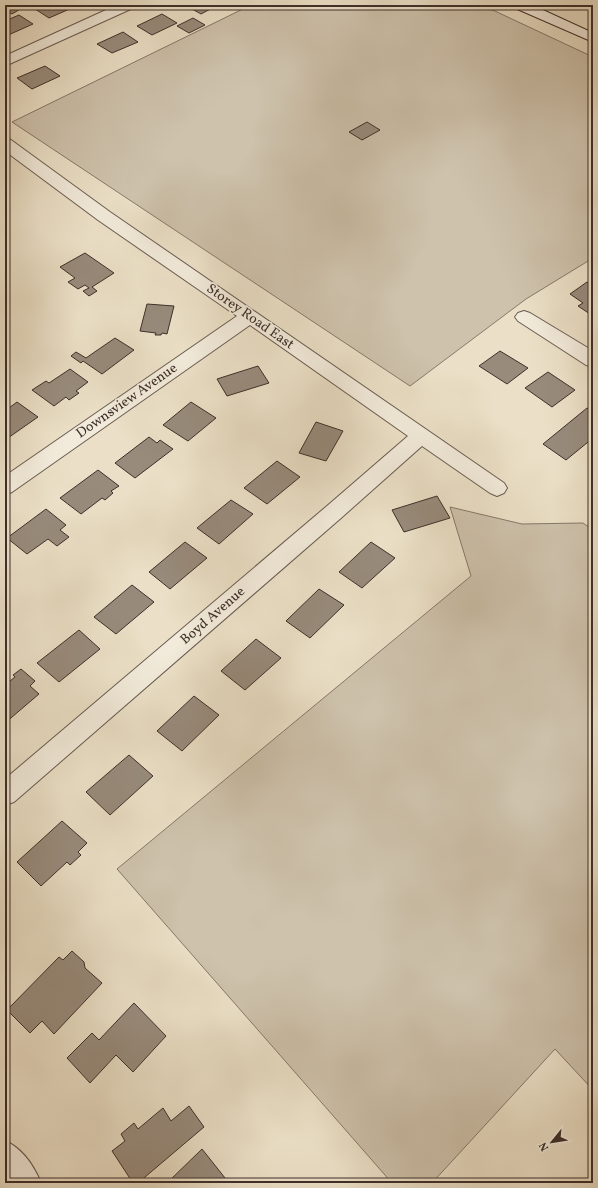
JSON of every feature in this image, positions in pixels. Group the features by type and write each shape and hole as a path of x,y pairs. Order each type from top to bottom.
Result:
{"street":[{"path":"5,62 128,5"},
{"path":"520,5 593,38"},
{"name":"Storey Road East","path":"5,143 104,216 497,488"},
{"name":"Downsview Avenue","path":"5,487 250,316"},
{"path":"524,317 593,360"},
{"name":"Boyd Avenue","path":"5,794 334,512 420,436"},
{"path":"5,1156 26,1183"}],"shaded area":[{"path":"251,5 482,5 593,57 593,258 526,299 410,386 12,122"},
{"path":"450,507 522,524 583,523 593,530 593,1090 555,1049 432,1183 392,1183 117,869 471,576"}],"building":[{"path":"5,5 15,5 22,8 12,14 5,10"},
{"path":"44,5 71,5 74,7 49,18 35,9"},
{"path":"185,5 218,5 201,14"},
{"path":"162,14 177,23 152,35 137,26"},
{"path":"19,15 33,24 6,36 5,21"},
{"path":"193,18 205,25 189,33 177,26"},
{"path":"123,32 138,42 112,53 97,44"},
{"path":"45,66 60,76 32,89 17,78"},
{"path":"367,122 380,130 362,140 349,132"},
{"path":"85,253 114,273 92,287 97,291 89,296 83,291 89,288 85,285 78,289 68,282 75,278 60,267"},
{"path":"587,282 593,286 593,316 578,306 583,303 570,294"},
{"path":"147,304 174,306 167,334 162,333 161,335 155,335 156,333 140,331"},
{"path":"115,338 134,350 102,374 83,361 81,363 71,356 76,352 86,358"},
{"path":"500,351 528,368 507,384 479,366"},
{"path":"258,366 269,383 227,396 217,379"},
{"path":"70,369 88,382 76,391 79,393 69,400 66,397 54,406 32,390 46,381 49,383"},
{"path":"548,372 575,390 552,407 525,388"},
{"path":"17,402 38,417 5,440 5,411"},
{"path":"191,402 216,418 188,441 163,425"},
{"path":"587,408 593,411 593,438 566,460 543,444"},
{"path":"316,422 343,431 326,461 299,453"},
{"path":"149,437 157,443 160,440 173,449 135,478 115,463"},
{"path":"277,461 300,477 267,504 244,488"},
{"path":"98,470 119,486 111,491 113,493 105,500 102,498 81,514 60,498"},
{"path":"437,496 450,518 404,532 392,510"},
{"path":"231,500 253,514 219,544 197,528"},
{"path":"46,509 66,525 60,530 69,537 57,546 48,539 27,554 7,538"},
{"path":"185,542 207,558 170,589 149,572"},
{"path":"371,542 395,558 362,588 339,572"},
{"path":"132,585 154,602 116,634 94,617"},
{"path":"319,589 344,605 310,638 286,621"},
{"path":"79,630 100,649 59,682 37,663"},
{"path":"256,639 281,658 245,690 221,671"},
{"path":"21,669 35,681 30,686 39,694 5,723 5,685 15,677 13,675"},
{"path":"194,696 219,715 182,751 157,731"},
{"path":"129,755 153,776 110,815 86,792"},
{"path":"62,821 87,843 78,852 81,855 70,865 67,862 41,886 17,862"},
{"path":"72,951 84,962 85,968 102,983 54,1034 42,1021 30,1033 7,1010 59,957 63,960"},
{"path":"134,1003 166,1036 133,1072 116,1055 90,1083 67,1058 92,1033 99,1040"},
{"path":"189,1106 204,1127 138,1183 133,1183 112,1151 125,1141 121,1134 134,1123 138,1129 163,1108 171,1121"},
{"path":"202,1149 229,1183 167,1183"}]}
